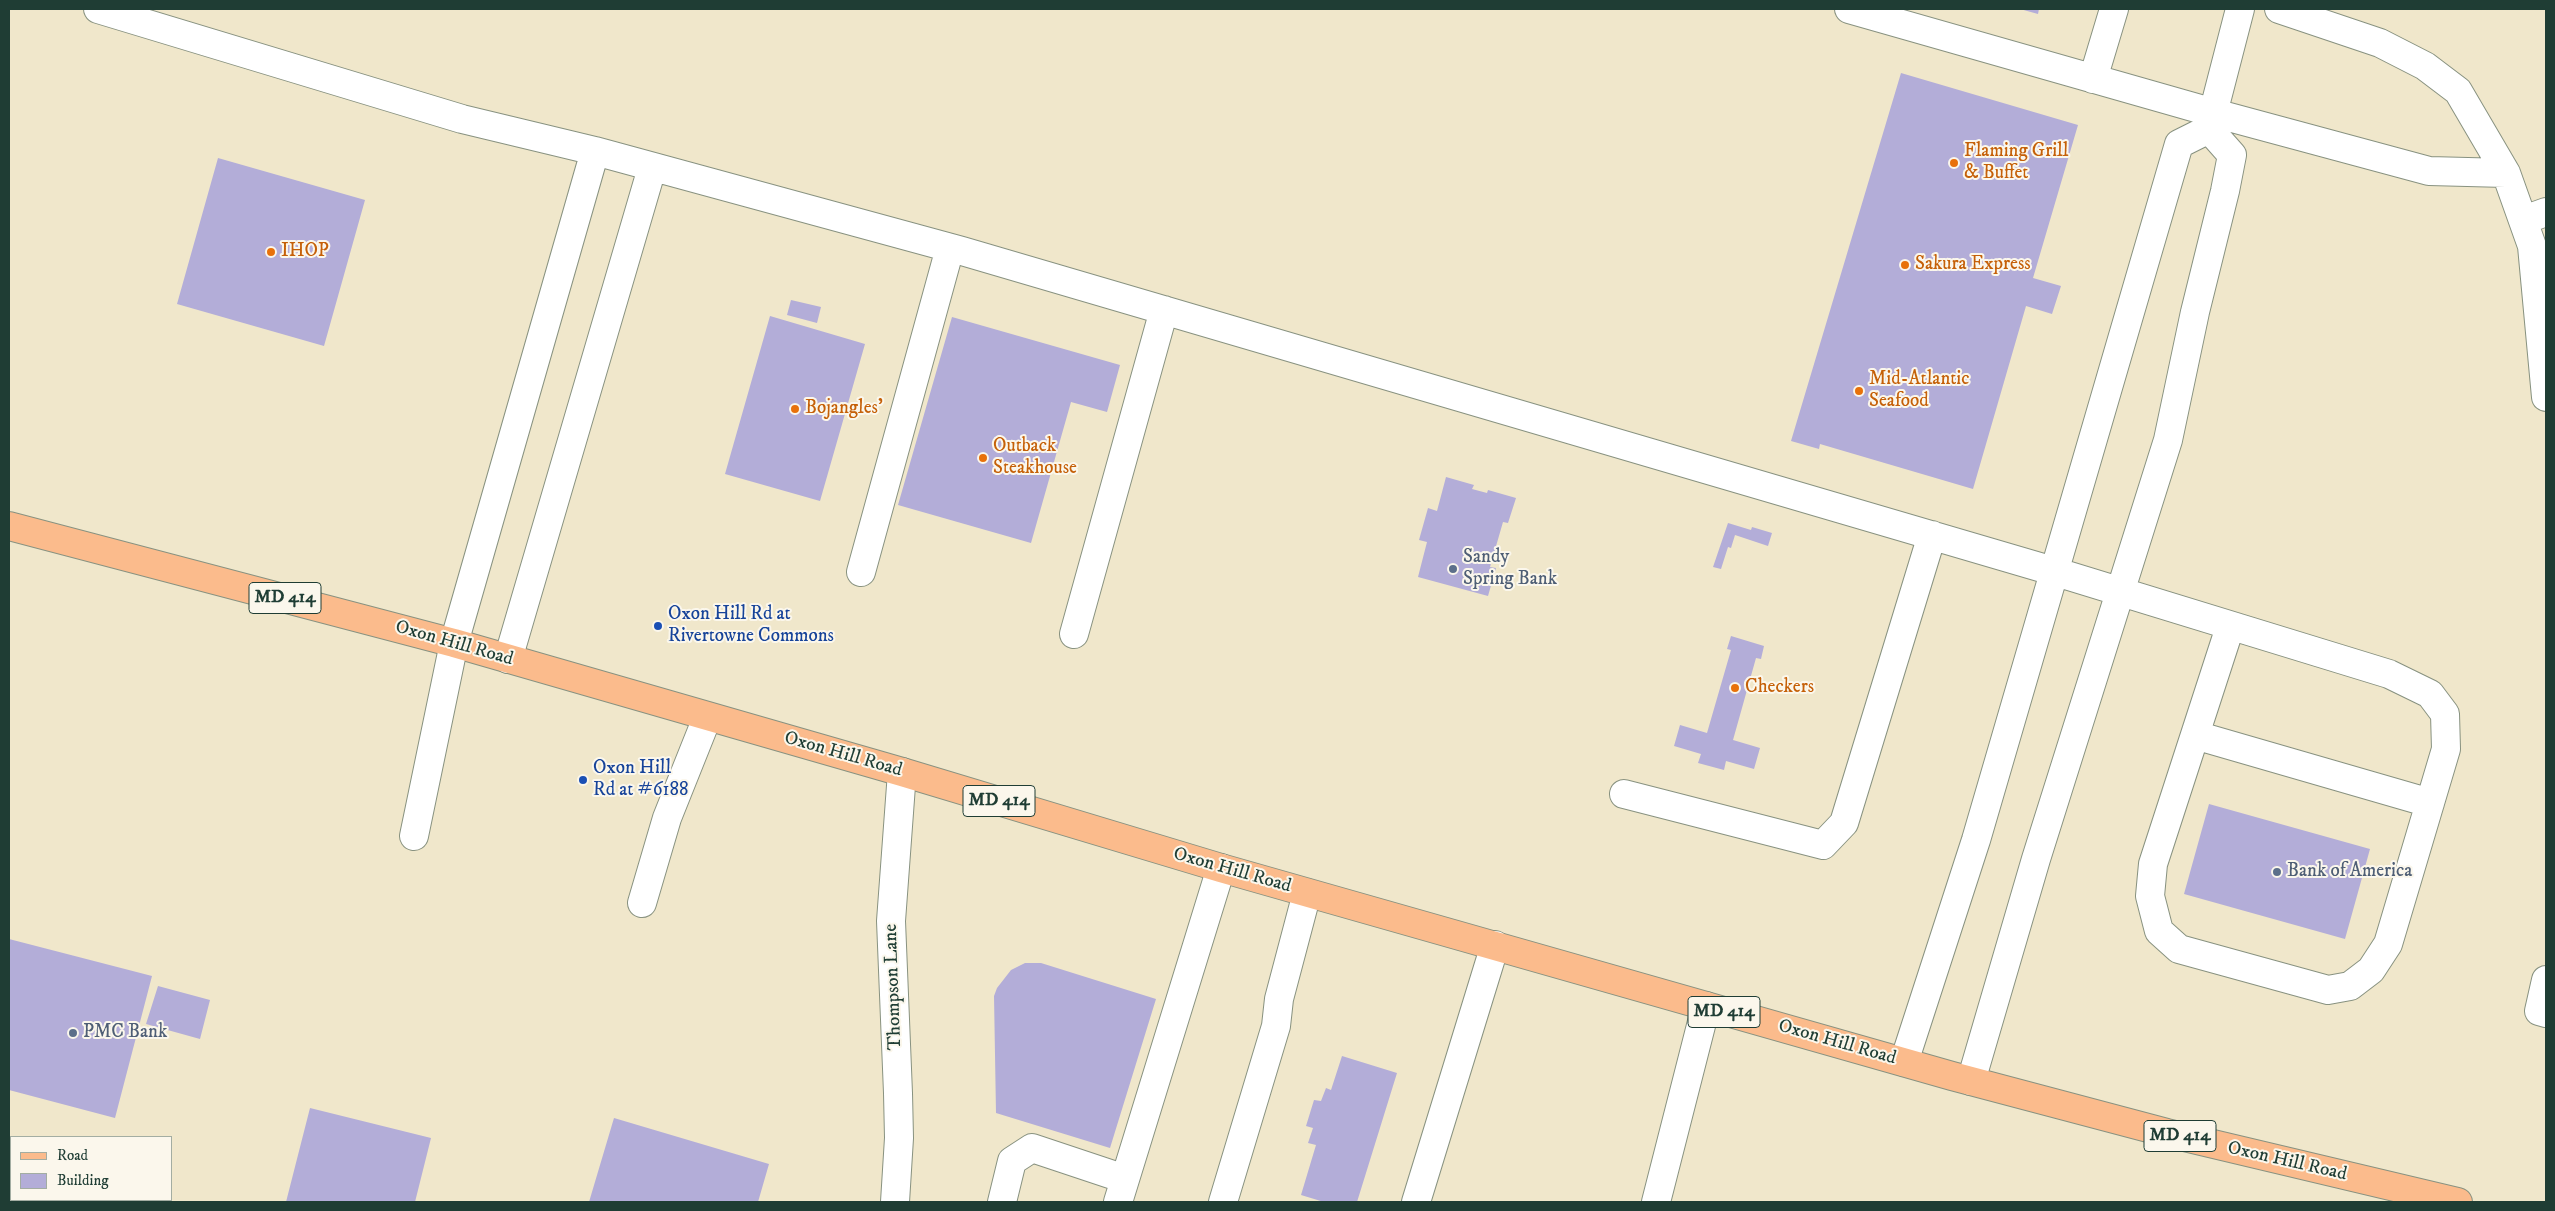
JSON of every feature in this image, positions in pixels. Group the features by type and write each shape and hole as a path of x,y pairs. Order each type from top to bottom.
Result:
{"main road":[{"name":"Oxon Hill Road","path":"9,526 454,643 708,718 902,772 1307,893 1971,1081 2423,1198 2458,1202"}],"street":[{"path":"98,9 462,119 595,151 950,248 1164,310 2054,571 2230,627 2389,674 2430,694 2445,714 2446,749 2388,944 2371,970 2350,986 2328,990 2179,950 2159,931 2150,896 2153,864 2230,627"},
{"path":"1849,9 2093,79 2212,121 2429,171 2506,173"},
{"path":"2093,79 2114,9"},
{"path":"1904,1062 1976,840 2178,144 2212,121 2240,9"},
{"path":"2279,9 2380,43 2426,66 2458,91 2506,173 2535,216 2532,246 2546,397"},
{"path":"1971,1081 2036,859 2168,440 2195,312 2232,155 2212,121"},
{"path":"414,836 454,643 595,151"},
{"path":"508,659 652,168"},
{"path":"861,572 950,248"},
{"path":"1074,634 1164,310"},
{"path":"1624,794 1823,845 1844,823 1932,535"},
{"path":"642,903 667,818 708,718"},
{"path":"2195,734 2430,803"},
{"name":"Thompson Lane","path":"895,1202 899,1138 891,921 902,772"},
{"path":"1002,1202 1012,1161 1032,1148 1121,1190 1221,868"},
{"path":"1223,1202 1276,1026 1279,999 1307,893"},
{"path":"1416,1202 1495,945"},
{"path":"2546,980 2539,1011 2546,1013"},
{"path":"1656,1202 1706,1006"}],"building":[{"path":"2020,9 2039,9 2038,14"},
{"path":"1901,73 2078,125 2033,278 2061,286 2052,314 2026,306 1973,489 1820,444 1819,449 1791,441"},
{"name":"IHOP","path":"218,158 365,200 324,346 177,304"},
{"path":"791,300 821,307 817,323 787,315"},
{"name":"Bojangles'","path":"770,316 865,344 820,501 725,474"},
{"name":"Outback Steakhouse","path":"952,317 1120,365 1107,412 1071,402 1031,543 898,505"},
{"path":"1446,477 1474,485 1472,489 1487,493 1488,490 1516,498 1508,523 1503,522 1490,567 1496,568 1488,596 1418,577 1427,542 1419,540 1428,508 1437,511"},
{"path":"1728,523 1751,530 1752,527 1772,533 1768,546 1735,535 1731,548 1728,547 1721,569 1713,567"},
{"path":"1731,636 1764,646 1761,659 1756,658 1733,740 1760,748 1754,769 1726,761 1724,770 1698,763 1701,754 1674,746 1680,725 1707,733 1731,650 1727,649"},
{"name":"Bank of America","path":"2209,804 2370,849 2345,939 2184,894"},
{"name":"PMC Bank","path":"9,939 152,976 115,1118 9,1090"},
{"path":"1025,963 1041,963 1156,999 1110,1148 996,1113 994,996 997,988 1011,970"},
{"path":"158,986 210,1000 200,1039 146,1024"},
{"path":"1342,1056 1397,1073 1357,1202 1324,1202 1301,1195 1316,1145 1308,1143 1313,1128 1306,1126 1314,1100 1321,1101 1326,1088 1331,1090"},
{"path":"310,1108 431,1138 415,1202 286,1202"},
{"path":"614,1118 769,1164 758,1202 589,1202"}],"place":[{"name":"Flaming Grill & Buffet","path":"1954,163"},
{"name":"IHOP","path":"271,252"},
{"name":"Sakura Express","path":"1905,265"},
{"name":"Mid-Atlantic Seafood","path":"1859,391"},
{"name":"Bojangles'","path":"795,409"},
{"name":"Outback Steakhouse","path":"983,458"},
{"name":"Sandy Spring Bank","path":"1453,569"},
{"name":"Oxon Hill Rd at Rivertowne Commons","path":"658,626"},
{"name":"Checkers","path":"1735,688"},
{"name":"Oxon Hill Rd at #6188","path":"583,780"},
{"name":"Bank of America","path":"2277,872"},
{"name":"PMC Bank","path":"73,1033"}]}
